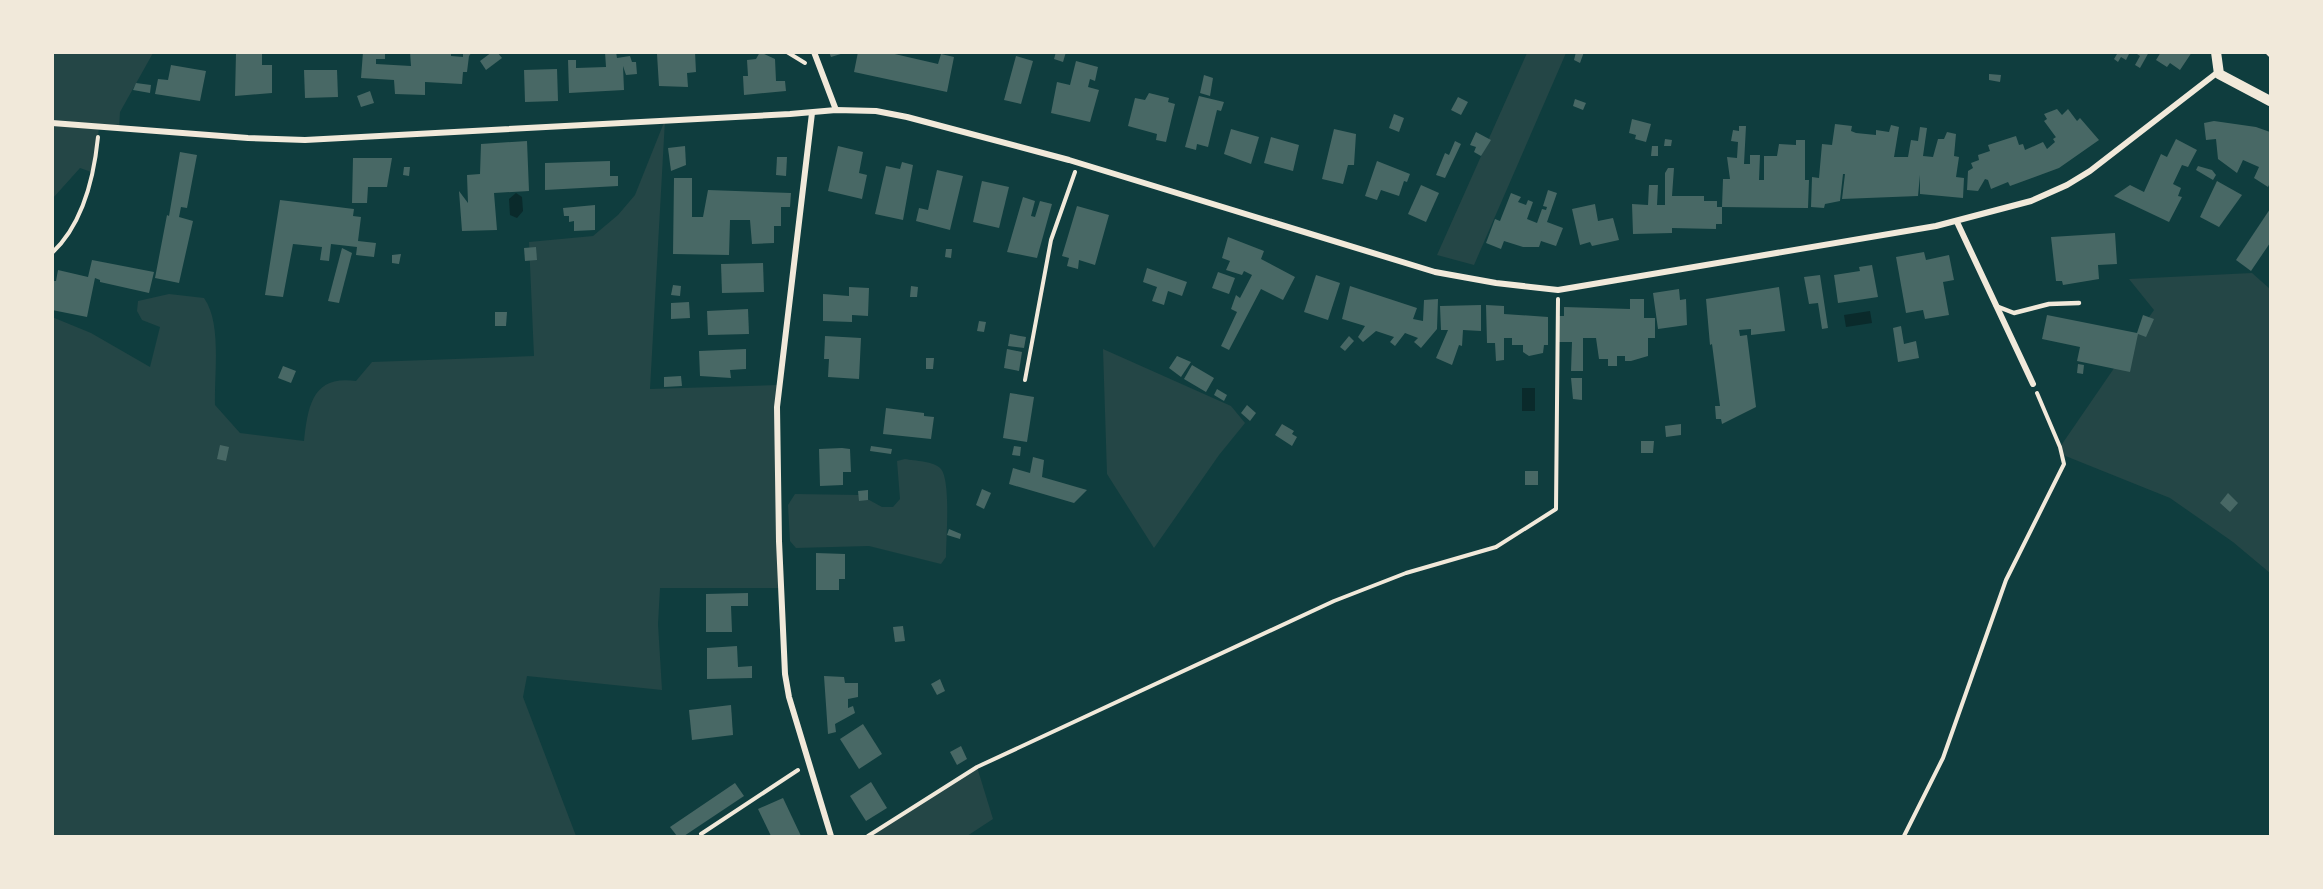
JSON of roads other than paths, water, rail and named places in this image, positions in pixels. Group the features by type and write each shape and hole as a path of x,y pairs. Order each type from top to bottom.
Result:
{"street":[{"path":"814,52 836,110"},
{"path":"2210,52 2219,74 2271,101"},
{"path":"2216,52 2219,74"},
{"path":"52,123 248,138 305,140 836,110 876,111 908,117 1078,163 1435,272 1496,284 1558,290 1957,222 2031,201 2067,185 2102,162 2219,74"},
{"path":"812,113 777,406 779,541 785,674 789,697 831,837"},
{"path":"1957,222 2033,384"}],"lane":[{"path":"1996,306 2014,314 2049,304 2079,303"}]}
